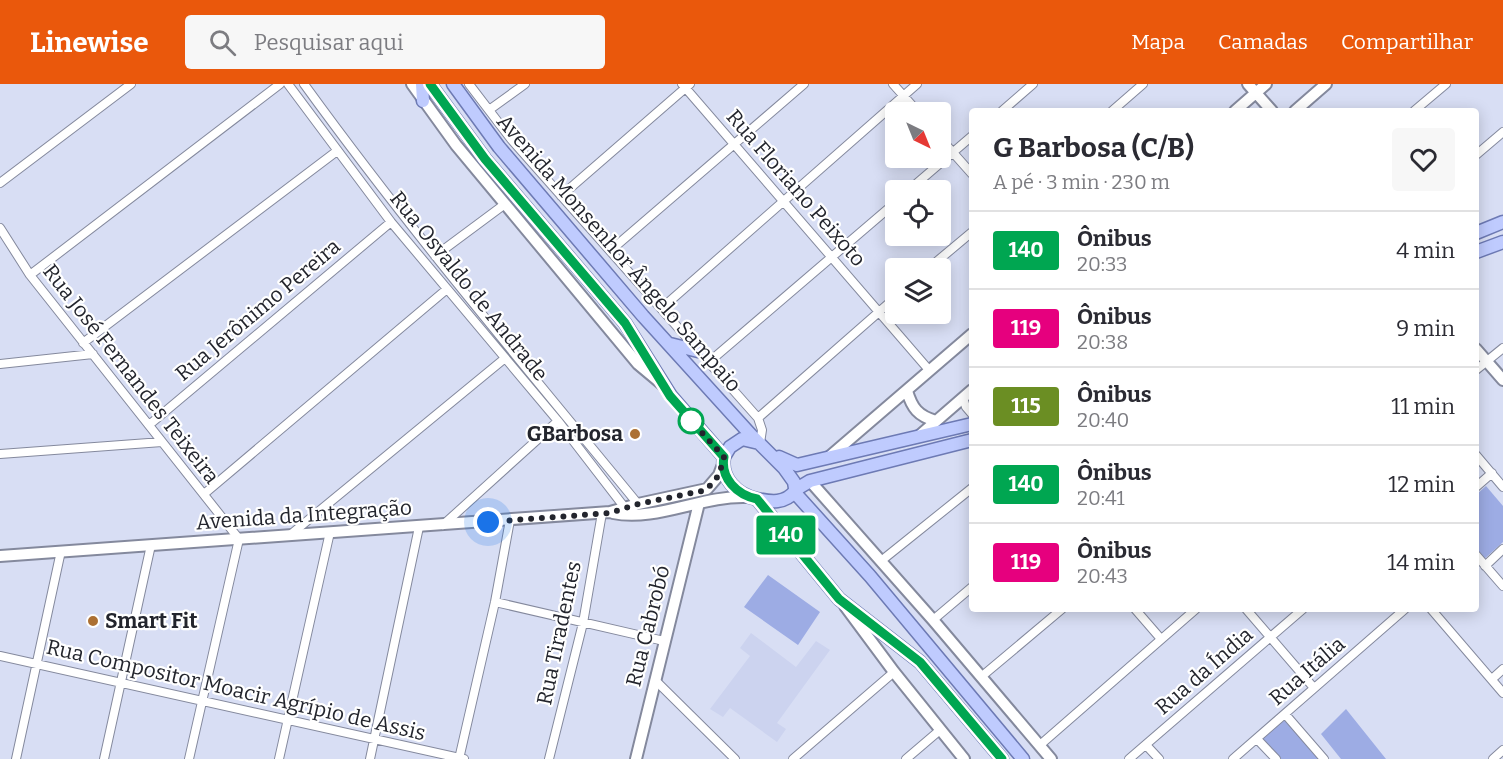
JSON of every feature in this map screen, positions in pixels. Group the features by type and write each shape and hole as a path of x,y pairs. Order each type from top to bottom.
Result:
{"main road":[{"path":"422,84 423,101"},
{"name":"Avenida Monsenhor Ângelo Sampaio","path":"430,84 485,159 625,323 662,384 723,462 726,477 736,489 752,498 839,599 920,662 1002,759"},
{"name":"Avenida Monsenhor Ângelo Sampaio","path":"453,84 499,147 668,344 771,452 790,476 795,485 795,491 870,576 1023,759"},
{"path":"1489,247 1479,231 1503,222"},
{"path":"1479,251 1503,242"},
{"path":"668,344 698,351"},
{"path":"771,452 786,462 797,465 969,425"},
{"path":"723,462 730,447 742,439 760,443"},
{"path":"752,498 782,501 810,481 969,441"}],"street":[{"path":"0,183 131,84"},
{"path":"30,275 280,84"},
{"name":"Rua Osvaldo de Andrade","path":"288,84 391,222 558,422 625,508"},
{"name":"Rua Osvaldo de Andrade","path":"304,84 365,169 638,504"},
{"path":"412,84 505,204 638,364 662,384"},
{"name":"Avenida Monsenhor Ângelo Sampaio","path":"469,84 511,139 758,418"},
{"path":"489,110 525,84"},
{"path":"610,251 804,84"},
{"path":"892,84 909,102"},
{"path":"662,308 917,84"},
{"path":"1005,108 1033,84"},
{"path":"1115,108 1143,84"},
{"path":"1248,84 1269,108"},
{"path":"1238,108 1266,84"},
{"path":"1298,108 1326,84"},
{"path":"1418,108 1446,84"},
{"path":"561,196 686,85"},
{"name":"Rua Floriano Peixoto","path":"686,85 929,370"},
{"path":"1479,152 1503,132"},
{"path":"921,180 969,139"},
{"path":"83,343 337,151"},
{"path":"953,152 969,171"},
{"path":"435,256 505,204"},
{"path":"709,362 885,211"},
{"name":"Rua Jerônimo Pereira","path":"149,425 391,222"},
{"name":"Rua José Fernandes Teixeira","path":"0,228 30,275 239,539"},
{"path":"941,258 969,235"},
{"path":"204,494 447,289"},
{"path":"760,443 762,430 758,418 885,306"},
{"path":"828,458 969,337"},
{"path":"1479,368 1503,348"},
{"path":"1479,353 1503,380"},
{"path":"0,364 93,354"},
{"path":"289,536 504,359"},
{"path":"907,391 917,413 936,421"},
{"path":"919,436 969,393"},
{"path":"963,398 969,410"},
{"path":"442,525 558,422"},
{"path":"0,454 162,442"},
{"path":"1479,458 1503,486"},
{"path":"606,513 707,489 719,475 723,462"},
{"path":"1479,484 1492,473"},
{"path":"810,481 933,620 1051,759"},
{"path":"881,561 969,490"},
{"path":"606,513 625,516 639,515 734,496 752,498"},
{"name":"Rua Cabrobó","path":"636,759 699,503"},
{"name":"Avenida da Integração","path":"0,556 606,513"},
{"name":"Rua Tiradentes","path":"549,759 583,623 606,513"},
{"path":"461,759 510,520"},
{"path":"370,759 419,527"},
{"path":"279,759 330,532"},
{"path":"189,759 239,539"},
{"path":"104,759 151,545"},
{"path":"1485,566 1503,549"},
{"path":"16,759 61,551"},
{"path":"1479,559 1503,586"},
{"path":"933,620 969,590"},
{"name":"Avenida Monsenhor Ângelo Sampaio","path":"839,599 964,759"},
{"path":"495,602 664,641"},
{"path":"981,678 1058,612"},
{"path":"1137,612 1161,639"},
{"path":"1040,745 1192,612"},
{"path":"1249,612 1314,688"},
{"name":"Rua da Índia","path":"1129,759 1300,612"},
{"name":"Rua Itália","path":"1233,759 1403,612"},
{"path":"1434,612 1503,693"},
{"name":"Rua Compositor Moacir Agrípio de Assis","path":"0,656 461,759"},
{"path":"1492,679 1503,669"},
{"path":"793,759 894,672"},
{"path":"656,680 735,759"},
{"path":"1285,714 1324,759"},
{"path":"906,759 940,730"},
{"path":"1257,738 1276,759"},
{"path":"1146,745 1159,759"},
{"path":"1493,759 1502,753"}],"shaded area":[{"path":"1486,486 1503,506 1503,542 1482,561 1479,558 1479,492"},
{"path":"768,575 820,612 798,645 744,607"},
{"path":"751,633 796,667 816,641 830,650 777,723 786,729 777,742 730,708 723,717 710,709 750,656 740,648"},
{"path":"1346,709 1386,759 1341,759 1321,734"},
{"path":"1285,717 1318,759 1271,759 1255,741"}],"bus line":[{"name":"140","path":"430,84 485,159 625,323 670,396 724,457 722,467 726,477 736,489 747,497 757,499 839,599 920,662 1002,759"}],"place":[{"name":"GBarbosa","path":"635,434"},
{"name":"Smart Fit","path":"93,621"}],"route":[{"path":"488,522 610,513 638,504 707,489 716,481 724,457 685,414 691,421"}]}
